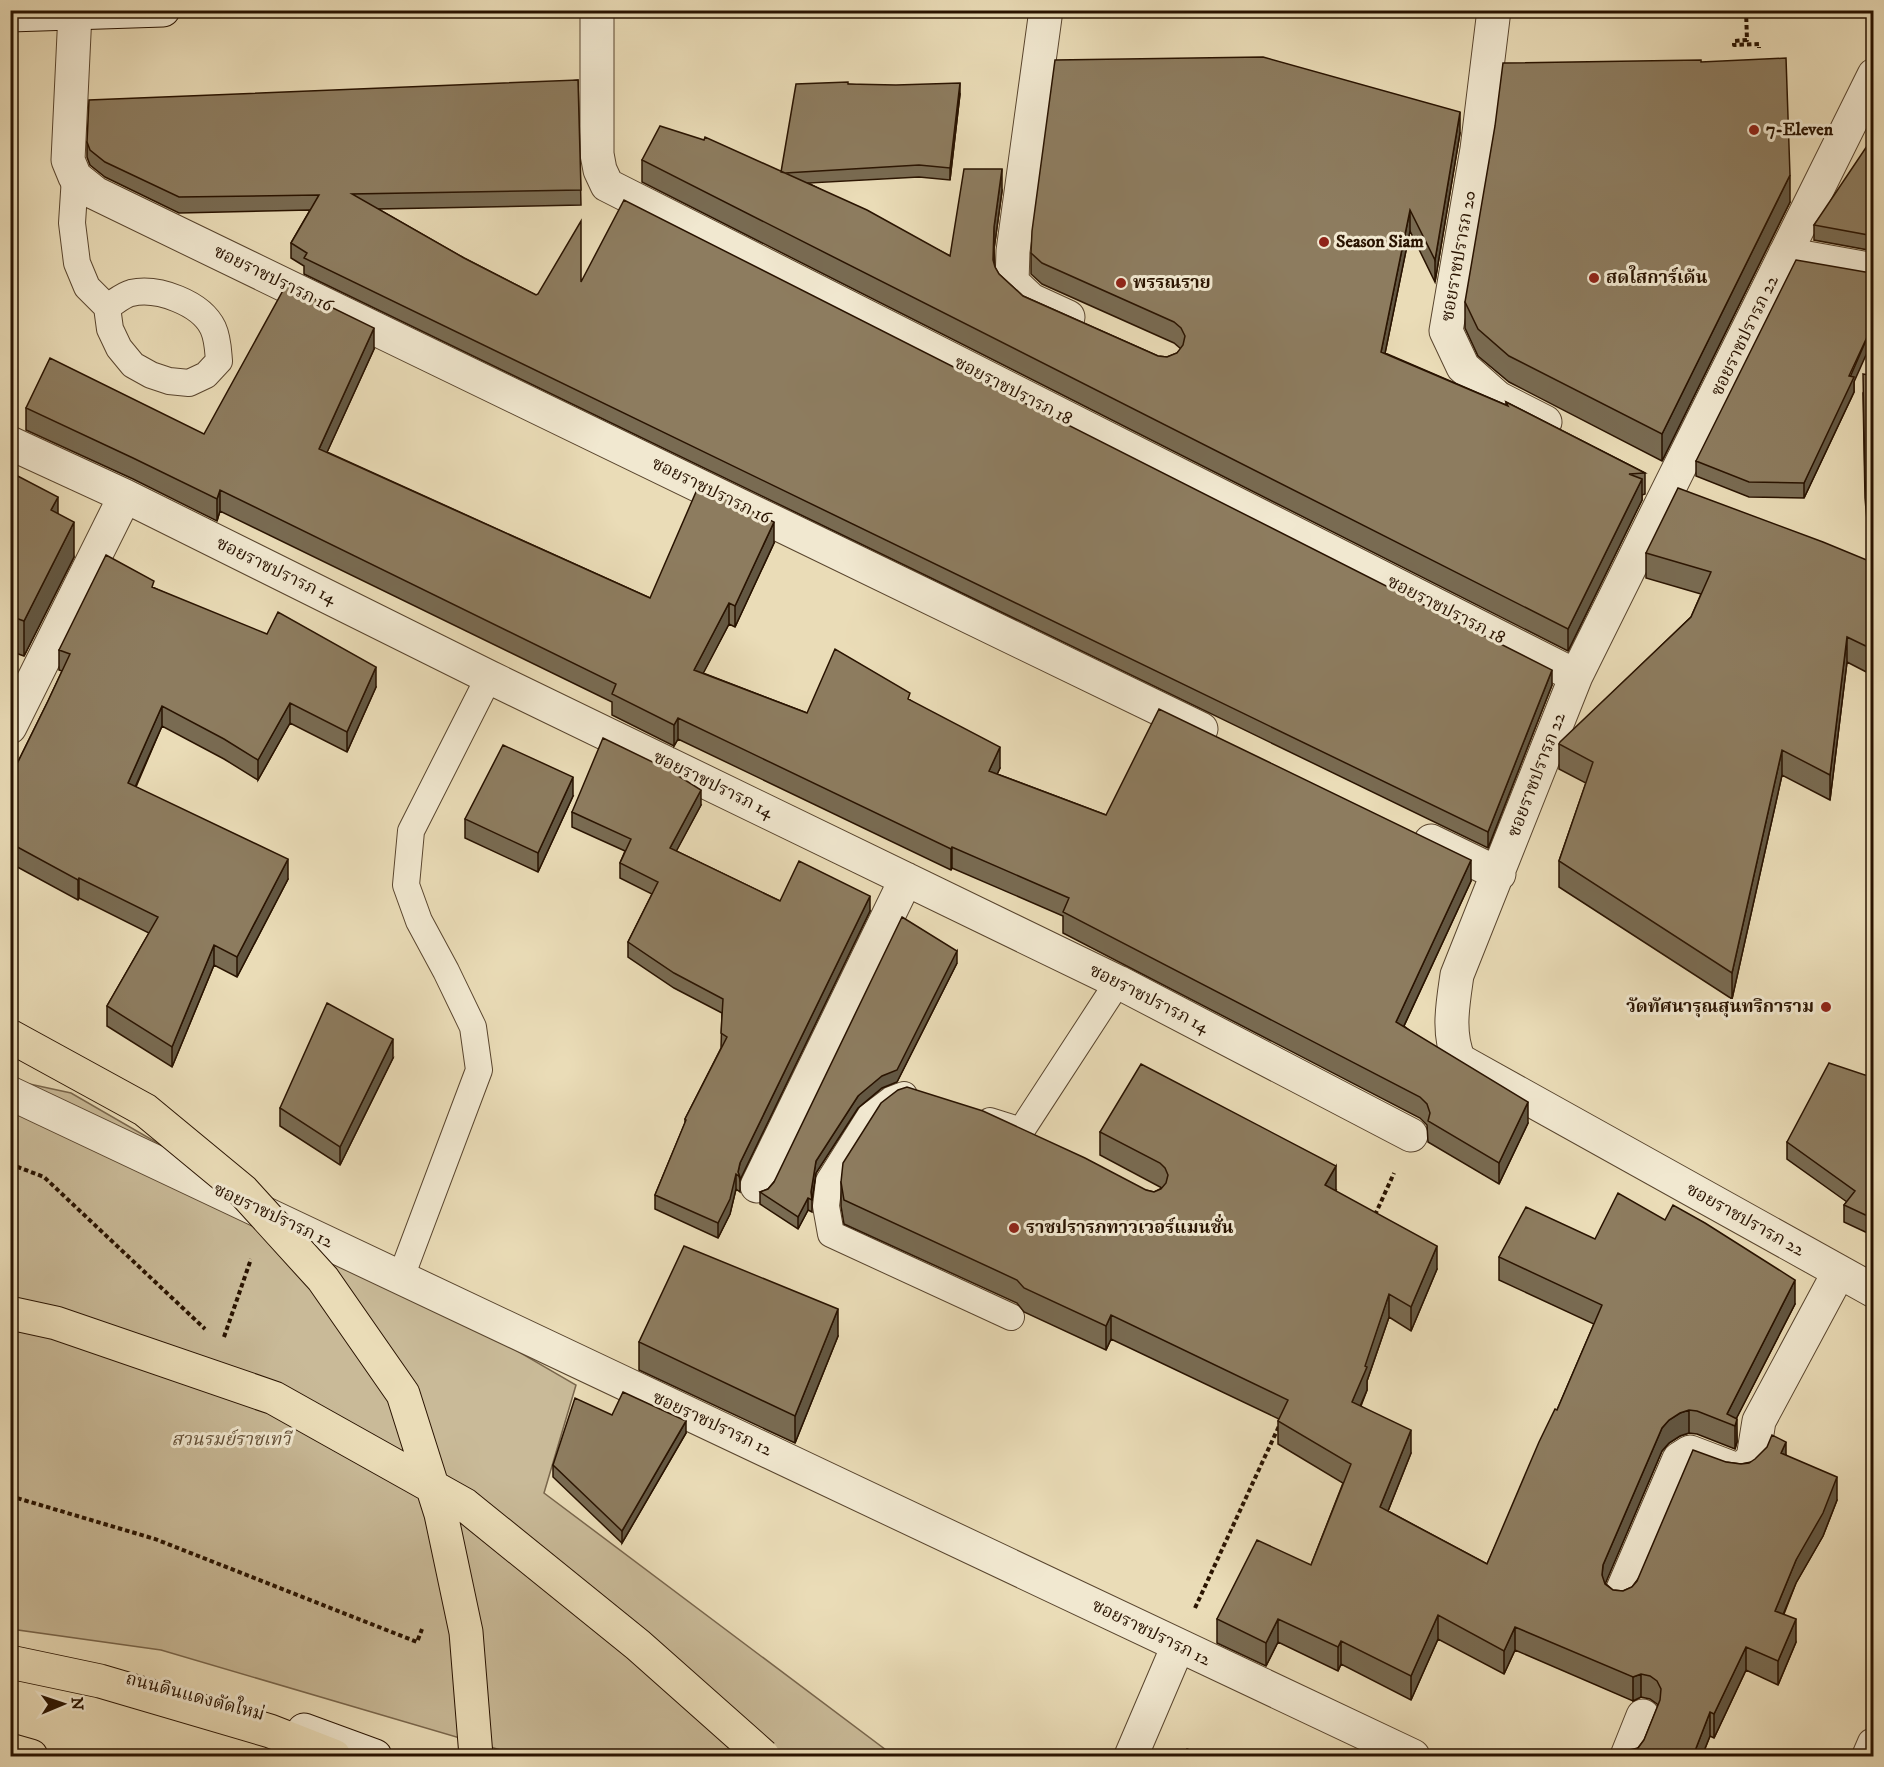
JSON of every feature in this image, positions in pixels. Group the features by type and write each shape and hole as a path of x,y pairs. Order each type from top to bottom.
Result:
{"highway":[{"path":"10,1036 145,1110 243,1191 322,1279 403,1394 441,1514 466,1632 477,1756"},
{"path":"10,1312 56,1323 274,1398 465,1505 638,1645 763,1756"},
{"path":"10,1662 100,1681 259,1727 334,1756"},
{"path":"10,1750 31,1756"}],"street":[{"path":"10,15 163,10"},
{"name":"ซอยราชปรารภ 18","path":"597,10 597,154 600,171 607,185 1576,676"},
{"path":"1046,10 1013,251 1012,282 1030,300 1093,328"},
{"name":"ซอยราชปรารภ 20","path":"1494,10 1477,149 1446,331 1463,367 1498,398 1569,434"},
{"path":"75,12 68,160 75,177"},
{"name":"ซอยราชปรารภ 22","path":"1874,75 1576,676 1457,975 1452,1006 1452,1034 1459,1060 1874,1291"},
{"name":"ซอยราชปรารภ 16","path":"75,177 95,193 1231,744"},
{"path":"1785,254 1874,270"},
{"name":"ซอยราชปรารภ 14","path":"10,443 125,496 489,677 1118,982 1411,1135"},
{"path":"1640,471 1702,499"},
{"path":"10,727 125,496"},
{"path":"1402,827 1499,874"},
{"path":"757,1186 906,879"},
{"name":"ซอยราชปรารภ 12","path":"10,1093 1413,1756"},
{"path":"1620,1596 1679,1459 1690,1452 1732,1468 1742,1469 1753,1458 1759,1421 1839,1272"},
{"path":"1131,1756 1178,1646"},
{"name":"ถนนดินแดงตัดใหม่","path":"10,1649 263,1714 375,1756"},
{"path":"1627,1756 1643,1716"}],"lane":[{"path":"75,177 72,223 76,263 87,287 107,307"},
{"path":"401,1277 479,1070 473,1027 419,921 406,885 411,831 489,677"},
{"path":"969,1114 1031,1136 1118,982"},
{"path":"927,1101 907,1094 891,1100 870,1116 829,1181 826,1206 831,1234 1011,1317"}],"path":[{"path":"1746,10 1747,40 1734,41 1734,45 1759,44 1759,48"},
{"path":"1373,1219 1411,1135"},
{"path":"10,1164 44,1177 208,1331"},
{"path":"216,1339 223,1342 267,1213"},
{"path":"1178,1646 1281,1421"},
{"path":"10,1496 155,1539 417,1642 425,1622"}],"green space":[{"name":"สวนรมย์ราชเทวี","path":"11,1080 71,1093 576,1385 544,1493 894,1756 521,1756 161,1650 11,1629"}],"building":[{"path":"1263,57 1460,112 1435,260 1410,210 1381,352 1508,406 1506,402 1645,473 1629,474 1642,479 1568,629 642,160 660,126 704,140 705,137 867,210 950,256 964,169 1002,169 994,227 993,260 999,274 1023,296 1158,356 1167,357 1177,353 1183,345 1185,336 1174,322 1042,263 1031,253 1055,60"},
{"path":"1786,58 1790,175 1662,434 1509,356 1478,329 1465,302 1495,126 1503,63 1701,60 1701,62"},
{"path":"578,80 581,190 352,194 464,258 536,295 581,221 581,282 624,200 1552,670 1488,832 304,258 307,253 291,243 319,195 179,197 105,162 90,150 87,142 89,100"},
{"path":"848,82 848,84 896,85 960,83 950,168 919,165 781,172 796,84"},
{"path":"1869,143 1874,146 1874,236 1814,225"},
{"path":"1796,260 1874,273 1874,322 1849,376 1854,377 1804,483 1749,482 1696,461"},
{"path":"286,285 374,328 319,449 650,598 699,485 774,522 735,606 729,603 694,670 807,713 835,649 910,693 908,699 1000,747 989,771 1106,815 1159,709 1471,860 1396,1022 1528,1102 1499,1163 1428,1121 1430,1113 1427,1104 1420,1097 1063,912 1069,898 952,847 951,849 678,718 674,725 612,694 616,684 220,490 217,499 26,408 50,358 204,434"},
{"path":"1863,374 1874,376 1874,524 1869,524 1865,480"},
{"path":"10,472 58,497 51,510 74,522 24,621 10,616"},
{"path":"1678,488 1874,563 1874,650 1847,637 1830,775 1782,750 1732,973 1559,861 1593,762 1559,744 1560,742 1691,617 1711,572 1646,553"},
{"path":"106,555 154,581 152,587 267,634 278,612 376,667 347,732 290,703 258,760 162,706 128,783 288,859 237,957 214,945 172,1047 107,1006 158,917 79,878 78,880 10,843 10,778 70,654 59,650"},
{"path":"603,738 669,770 701,790 670,848 780,901 799,861 870,896 740,1163 738,1172 740,1177 736,1174 730,1199 718,1223 655,1195 685,1119 727,1037 721,1033 723,999 674,973 628,942 658,882 620,863 631,839 572,812"},
{"path":"503,745 573,777 538,853 465,819"},
{"path":"902,917 957,951 897,1070 882,1076 858,1096 816,1161 811,1192 812,1200 808,1198 798,1217 760,1192 768,1189 774,1182"},
{"path":"327,1003 393,1039 340,1147 280,1108"},
{"path":"1829,1063 1874,1078 1874,1219 1844,1205 1855,1191 1787,1142"},
{"path":"1141,1064 1336,1166 1325,1185 1437,1246 1411,1307 1389,1294 1365,1366 1367,1367 1352,1402 1411,1430 1380,1507 1487,1564 1539,1442 1555,1409 1557,1410 1602,1305 1499,1257 1526,1207 1595,1239 1618,1193 1665,1220 1673,1205 1795,1280 1727,1414 1737,1419 1735,1426 1689,1410 1669,1420 1662,1428 1603,1565 1602,1575 1605,1584 1613,1590 1623,1591 1632,1587 1637,1581 1693,1450 1726,1462 1749,1463 1767,1447 1772,1435 1786,1442 1781,1453 1837,1477 1823,1513 1796,1560 1775,1611 1796,1619 1778,1661 1746,1647 1714,1714 1710,1712 1693,1756 1624,1756 1626,1751 1638,1748 1644,1740 1660,1700 1661,1689 1657,1681 1641,1674 1633,1677 1515,1627 1504,1651 1438,1615 1411,1676 1341,1641 1338,1647 1278,1619 1266,1643 1217,1619 1257,1540 1311,1565 1351,1464 1278,1421 1288,1400 1111,1315 1106,1326 1024,1288 1017,1280 844,1200 841,1182 843,1163 881,1103 898,1090 907,1087 983,1111 1085,1158 1146,1190 1154,1192 1161,1189 1168,1175 1160,1163 1100,1132"},
{"path":"684,1246 838,1309 795,1416 639,1342"},
{"path":"623,1392 686,1421 622,1531 553,1465 575,1398 612,1415"},
{"path":"1187,1749 1206,1756 1183,1756"}],"place":[{"name":"7-Eleven","path":"1754,130"},
{"name":"Season Siam","path":"1324,242"},
{"name":"สดใสการ์เด้น","path":"1594,278"},
{"name":"พรรณราย","path":"1121,283"},
{"name":"วัดทัศนารุณสุนทริการาม","path":"1826,1007"},
{"name":"ราชปรารภทาวเวอร์แมนชั่น","path":"1014,1228"}]}
